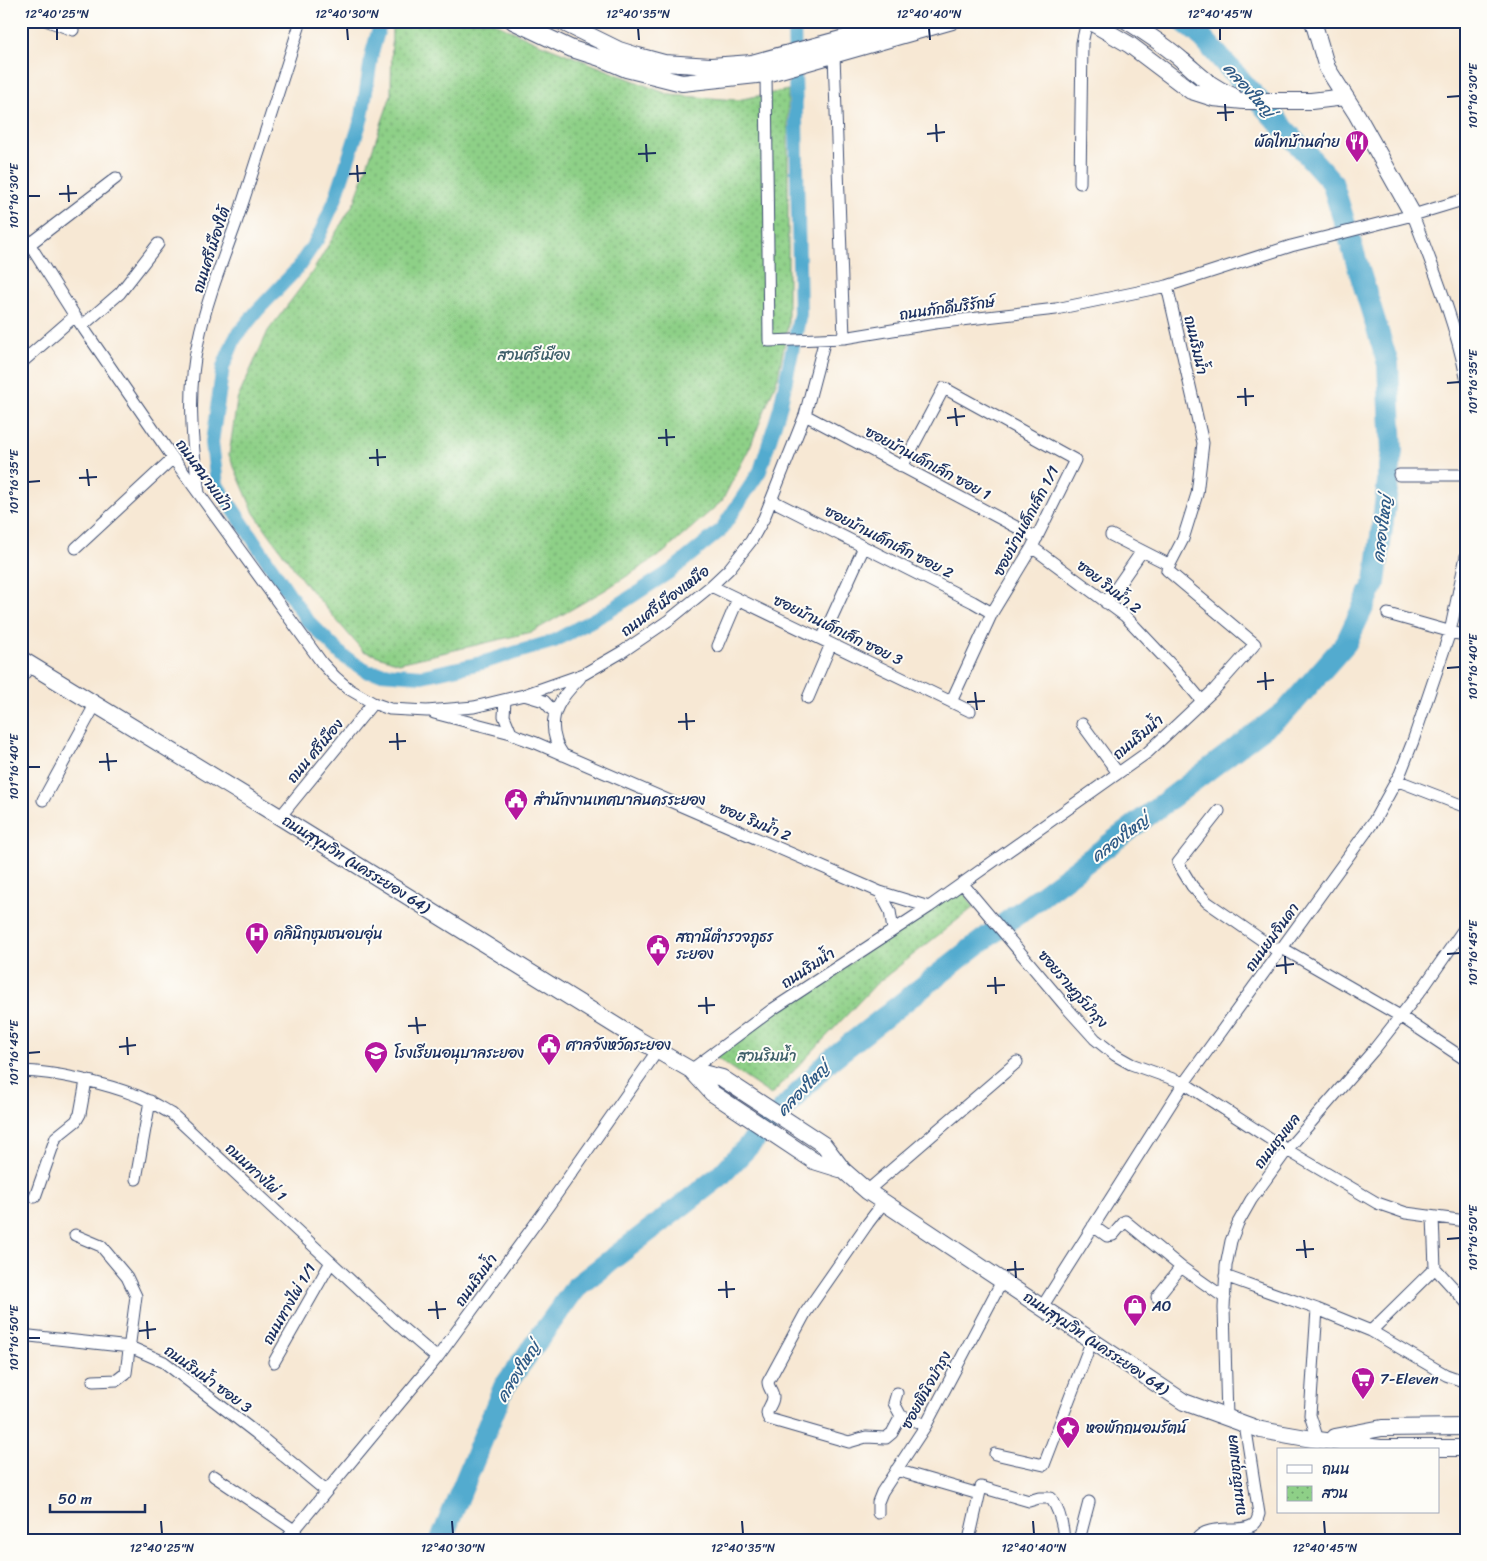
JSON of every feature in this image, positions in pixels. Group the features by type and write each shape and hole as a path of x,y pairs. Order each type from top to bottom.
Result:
{"street":[{"path":"48,21 73,30"},
{"name":"ถนนศรีเมืองใต้","path":"200,496 194,450 192,411 193,380 198,342 206,311 301,21"},
{"path":"513,21 543,28 572,49 626,69 682,83 769,68 908,21"},
{"path":"560,21 619,50 664,63 689,66 732,65 769,68"},
{"path":"812,54 834,55 952,21"},
{"path":"1080,182 1082,43 1088,21 1130,45 1191,91 1213,98 1244,101 1311,101 1345,97"},
{"path":"1127,21 1151,36 1217,89 1244,101"},
{"path":"1313,21 1327,68 1357,116 1413,215 1448,310 1466,377"},
{"path":"1150,60 1163,46"},
{"path":"834,55 844,338"},
{"name":"ถนนภักดีบริรักษ์","path":"769,68 769,341 844,338 935,323 1056,309 1167,286 1291,246 1413,215 1466,199"},
{"path":"30,244 116,178"},
{"name":"ถนนสนามเป้า","path":"21,231 78,321 173,458 322,663 334,677 349,689 373,704 390,709"},
{"path":"21,363 120,293 158,244"},
{"name":"ถนนริมน้ำ","path":"692,1070 773,1008 929,906 1148,752 1215,689 1255,644 1167,570 1183,539 1197,494 1203,442 1167,286"},
{"name":"ถนนศรีเมืองเหนือ","path":"390,709 427,711 474,707 524,695 584,674 630,647 669,620 712,586 729,570 751,541 764,518 805,414 819,338"},
{"name":"ซอยบ้านเด็กเล็ก 1/1","path":"902,467 944,388 1075,460 1034,542 992,613 951,702"},
{"name":"ซอยบ้านเด็กเล็ก ซอย 1","path":"805,414 1034,542"},
{"path":"76,548 173,458"},
{"path":"1399,474 1466,475"},
{"name":"ซอยบ้านเด็กเล็ก ซอย 2","path":"771,500 992,613"},
{"path":"1111,535 1170,565"},
{"name":"ซอย ริมน้ำ 2","path":"1034,542 1124,616 1176,670 1202,701"},
{"path":"808,698 826,642 864,547"},
{"path":"1106,603 1142,551"},
{"name":"ถนนยมจินดา","path":"1042,1307 1184,1082 1374,821 1396,780 1412,741 1450,632 1466,556"},
{"name":"ซอยบ้านเด็กเล็ก ซอย 3","path":"712,586 970,711"},
{"path":"718,646 738,599"},
{"path":"1388,614 1466,636"},
{"name":"ถนนสุขุมวิท (นครระยอง 64)","path":"24,667 95,705 280,817 620,1028 692,1070 722,1078 824,1145 843,1170 867,1191 1184,1402 1261,1430 1318,1440 1380,1448 1466,1448"},
{"path":"536,743 549,734 557,706 566,692 584,674"},
{"path":"524,695 544,701 554,718 556,741 563,755"},
{"path":"505,700 504,716 511,733"},
{"name":"ถนน ศรีเมือง","path":"280,817 373,704"},
{"path":"43,800 95,705"},
{"name":"ซอย ริมน้ำ 2","path":"427,711 511,733 880,892 929,906"},
{"path":"1082,724 1118,773"},
{"path":"1396,780 1466,807"},
{"path":"1219,811 1178,863 1192,886 1207,902 1280,950 1400,1016 1466,1060"},
{"name":"ซอยราษฎร์บำรุง","path":"962,883 1095,1039 1115,1055 1130,1064 1184,1082 1287,1150 1377,1203 1406,1213 1466,1221"},
{"path":"880,892 890,910 893,930"},
{"name":"ถนนชุมพล","path":"1227,1418 1225,1276 1231,1241 1238,1223 1251,1200 1287,1150 1360,1068 1425,985 1466,926"},
{"name":"ถนนริมน้ำ","path":"286,1540 437,1358 658,1050"},
{"path":"867,1191 1017,1062"},
{"name":"ถนนสุขุมวิท (นครระยอง 64)","path":"692,1070 712,1093 814,1161 843,1170"},
{"name":"ถนนทางไผ่ 1","path":"21,1071 49,1072 110,1087 139,1096 172,1114 437,1358"},
{"path":"35,1197 56,1137 76,1121 80,1114 86,1081"},
{"path":"136,1179 150,1101"},
{"path":"884,1202 806,1312 768,1382 773,1396 766,1416 769,1419 849,1442 866,1437 886,1438 892,1434 901,1416"},
{"path":"1433,1217 1435,1268 1466,1302"},
{"path":"1094,1226 1106,1236 1113,1235 1125,1221 1181,1267 1225,1298"},
{"path":"75,1235 101,1246 126,1277 136,1296 126,1373 117,1380 92,1381"},
{"name":"ถนนทางไผ่ 1/1","path":"274,1362 331,1262"},
{"path":"1157,1297 1181,1267"},
{"path":"1371,1331 1435,1268"},
{"path":"1225,1276 1317,1309 1371,1331 1446,1375 1466,1382"},
{"name":"ซอยพินิจบำรุง","path":"878,1513 878,1502 882,1492 926,1424 1002,1281"},
{"path":"1317,1309 1310,1415 1318,1440"},
{"name":"ถนนริมน้ำ ซอย 3","path":"21,1335 130,1347 164,1362 256,1433 326,1491"},
{"path":"995,1454 1044,1465 1092,1340"},
{"path":"897,1393 894,1402 901,1416 926,1424"},
{"name":"ถนนชัยชุมพล","path":"1196,1540 1207,1531 1249,1527 1256,1523 1259,1514 1245,1424"},
{"name":"ถนนสุขุมวิท (นครระยอง 64)","path":"1318,1440 1382,1428 1466,1427"},
{"path":"896,1470 979,1494"},
{"path":"214,1476 294,1530"},
{"path":"969,1540 981,1487 1029,1501 1039,1498 1051,1498 1058,1508 1064,1540"},
{"path":"1079,1540 1089,1502"}],"green space":[{"name":"สวนศรีเมือง","path":"393,21 491,21 536,42 670,95 737,100 788,90 788,325 778,377 750,447 722,501 663,553 605,590 532,632 399,663 363,651 303,581 254,513 229,455 237,400 268,331 311,274 355,201 391,95"},
{"name":"สวนริมน้ำ","path":"961,889 974,907 876,984 771,1095 715,1057 781,1008"}],"waterway":[{"path":"381,21 372,53 362,117 335,200 318,238 297,269 257,311 235,338 223,367 212,442 217,485 306,619 343,656 368,672 422,676 481,663 554,641 609,611 671,571 721,530 760,471 780,408 800,314 794,21"},
{"name":"คลองใหญ่","path":"441,1540 504,1387 576,1287 720,1176 830,1060 966,953 1287,710 1346,643 1375,582 1392,451 1388,364 1332,182 1198,33 1183,21"}],"place":[{"name":"ผัดไทบ้านค่าย","path":"1357,163"},
{"name":"สำนักงานเทศบาลนครระยอง","path":"516,821"},
{"name":"คลินิกชุมชนอบอุ่น","path":"257,955"},
{"name":"สถานีตำรวจภูธร ระยอง","path":"658,967"},
{"name":"ศาลจังหวัดระยอง","path":"549,1066"},
{"name":"โรงเรียนอนุบาลระยอง","path":"376,1074"},
{"name":"AO","path":"1135,1327"},
{"name":"7-Eleven","path":"1363,1400"},
{"name":"หอพักถนอมรัตน์","path":"1068,1449"}]}
